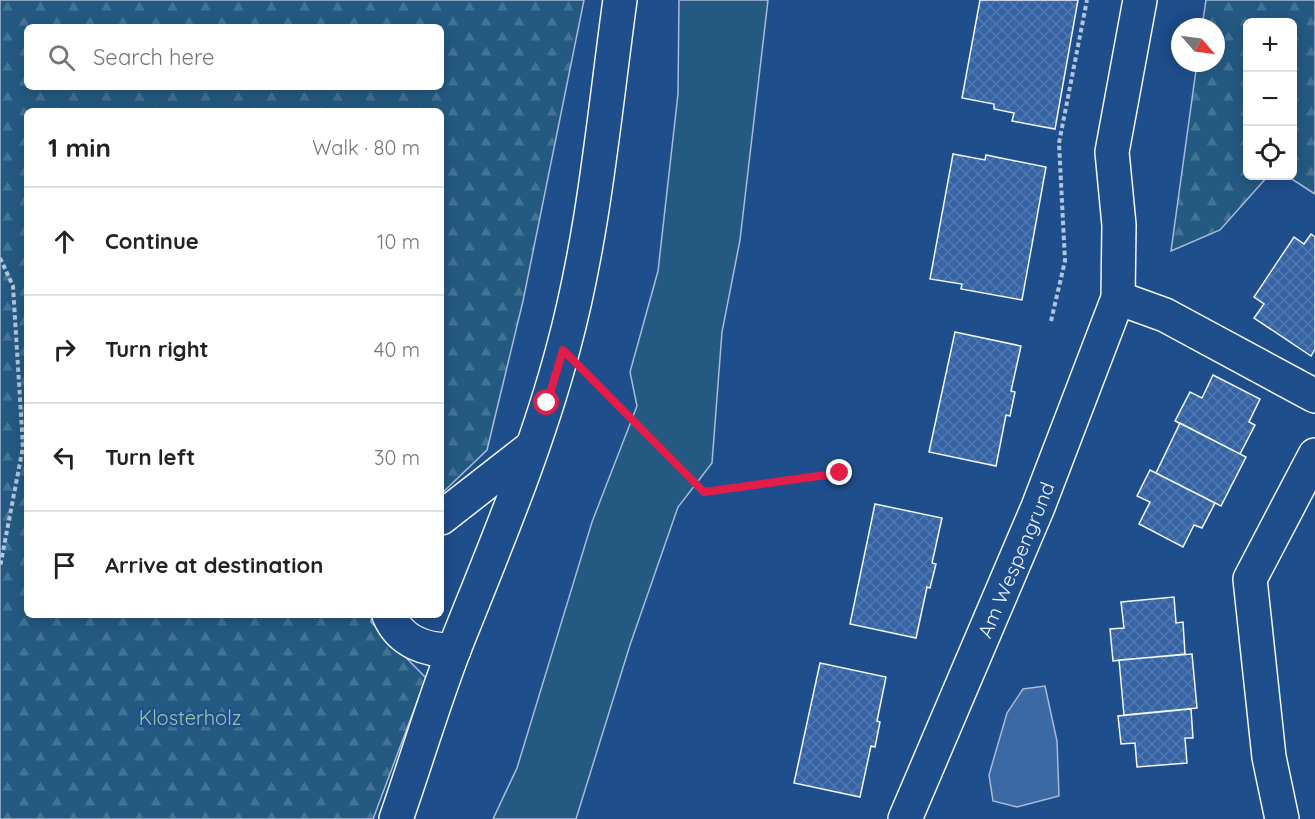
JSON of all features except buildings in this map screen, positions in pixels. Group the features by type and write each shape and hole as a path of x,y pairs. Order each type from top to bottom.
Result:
{"street":[{"path":"396,819 454,650 501,534 532,447 563,350 582,272 620,0"},
{"name":"Am Wespengrund","path":"905,819 1038,507 1118,298 1119,225 1112,152 1140,0"},
{"path":"1118,298 1165,315 1315,396"},
{"path":"444,516 532,447"},
{"path":"1282,819 1269,757 1250,579 1315,455"},
{"path":"389,618 395,631 433,651 454,650"}],"path":[{"path":"1051,321 1065,261 1059,143 1088,0"},
{"path":"0,258 13,286 23,447 0,567"},
{"path":"563,350 704,492 840,473"}],"green space":[{"name":"Klosterholz","path":"0,0 584,0 523,301 487,450 444,491 444,108 24,108 24,618 372,618 371,622 426,678 373,819 0,819"},
{"path":"679,0 768,0 740,240 722,332 712,463 678,507 630,645 576,819 493,819 517,768 592,522 637,406 630,372 658,271 678,94"},
{"path":"1206,0 1315,0 1315,194 1293,180 1297,180 1297,18 1243,18 1243,180 1264,180 1220,230 1171,251 1196,72 1225,72 1225,18 1203,18"}],"shaded area":[{"path":"1045,686 1057,741 1059,796 1017,807 993,801 989,775 1007,713 1023,689"}],"route":[{"path":"547,403 563,350 704,492 840,473"}]}
